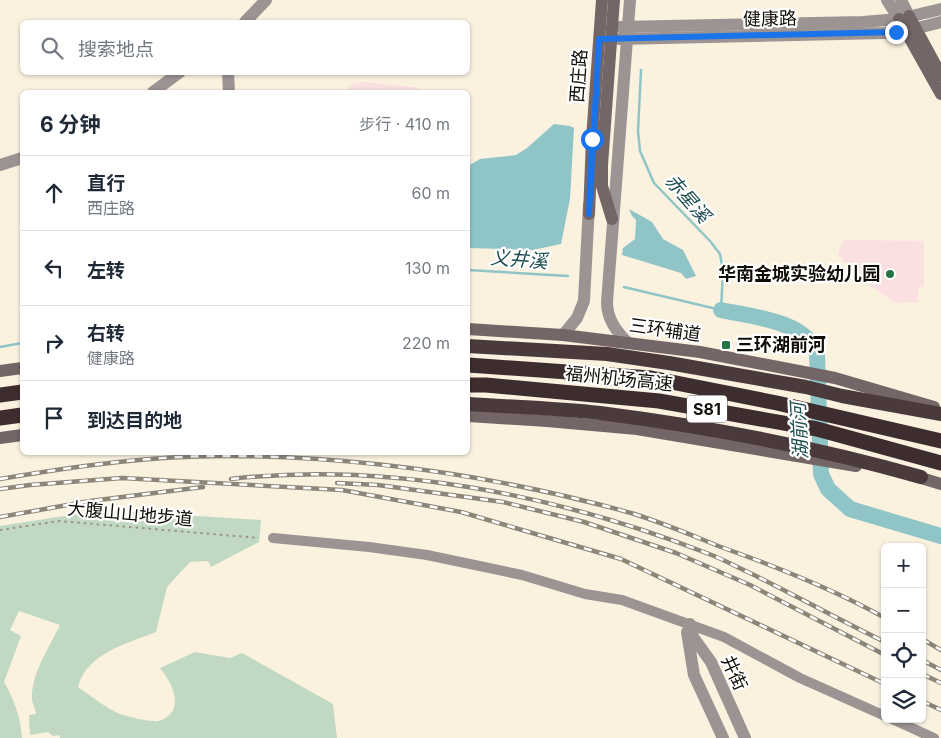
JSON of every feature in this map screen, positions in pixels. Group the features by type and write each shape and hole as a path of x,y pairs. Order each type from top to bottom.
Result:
{"highway":[{"path":"470,346 607,354 806,387 842,396 941,414"},
{"name":"福州机场高速","path":"470,365 651,378 778,403 941,441"},
{"name":"福州机场高速","path":"470,385 659,401 818,429 941,463"},
{"path":"0,395 20,392"},
{"path":"470,404 599,413 749,435 807,452 921,477"},
{"path":"0,418 20,415"}],"main road":[{"name":"西庄路","path":"589,214 592,139 602,0"},
{"path":"612,219 602,186 602,165 614,0"},
{"path":"904,18 941,76"},
{"path":"911,30 941,94"},
{"name":"三环辅道","path":"470,329 563,335 700,352 835,378 941,410"},
{"path":"0,371 20,368"},
{"path":"470,416 637,429 807,452"},
{"path":"0,438 20,435"},
{"path":"921,477 941,484"}],"street":[{"path":"247,20 266,0"},
{"path":"563,335 581,312 585,288 602,0"},
{"path":"628,343 611,322 607,308 612,219 630,0"},
{"path":"886,0 904,18"},
{"path":"901,0 904,18"},
{"name":"健康路","path":"627,33 863,22 904,18 941,9"},
{"name":"健康路","path":"599,33 863,34 911,30 941,22"},
{"path":"156,90 176,75"},
{"path":"228,75 229,90"},
{"path":"0,165 20,159"},
{"path":"273,538 387,549 490,567 575,592 622,600 740,644 800,678 881,714"},
{"name":"井街","path":"687,623 692,671 722,738"},
{"name":"井街","path":"687,623 693,638 711,662 745,738"},
{"path":"901,723 934,738"}],"path":[{"name":"大腹山山地步道","path":"0,530 59,520 259,538"}],"shaded area":[{"path":"363,82 413,87 422,90 348,90 353,84"},
{"name":"华南金城实验幼儿园","path":"843,240 924,241 924,287 918,287 918,302 896,303 865,282 847,266 838,254"}],"green space":[{"path":"102,510 261,520 259,542 211,567 208,561 190,562 167,587 156,632 109,651 99,658 83,675 78,687 115,712 141,720 158,721 168,716 173,711 175,705 171,685 160,668 195,652 230,658 242,653 333,704 337,738 60,738 59,735 53,736 48,732 30,735 29,715 36,714 32,698 35,677 60,625 19,611 10,630 21,636 4,682 16,709 22,738 0,738 0,526"}],"water":[{"path":"554,124 574,128 570,199 561,244 533,250 470,248 470,165 480,159 516,155 527,148"},
{"path":"629,209 652,222 663,239 683,250 696,276 686,279 681,273 622,255 623,248 635,239 636,220"}],"waterway":[{"name":"赤星溪","path":"624,287 721,310 723,271 720,254 710,241 654,183 640,151 638,131 641,70"},
{"name":"义井溪","path":"470,270 568,276"},
{"name":"湖前河","path":"721,310 762,318 790,327 811,343 817,354 821,474 828,489 850,509 941,536"},
{"name":"义井溪","path":"0,347 20,343"}],"railway":[{"path":"0,479 116,462 203,456 333,460 433,471 533,489 631,513 763,562 845,597 881,616"},
{"path":"231,479 291,475 352,475 474,488 535,500 594,515 652,533 714,556 881,640"},
{"path":"0,489 122,478 342,490 461,512 621,559 881,682"},
{"path":"337,483 378,485 503,502 584,522 676,553 750,585 881,653"},
{"path":"0,517 90,501 203,487"},
{"path":"926,641 941,650"},
{"path":"926,662 941,670"},
{"path":"926,676 941,683"},
{"path":"926,703 941,710"}],"place":[{"name":"华南金城实验幼儿园","path":"890,274"},
{"name":"三环湖前河","path":"726,345"}],"route":[{"path":"592,139 589,214 599,39 896,32"}]}
